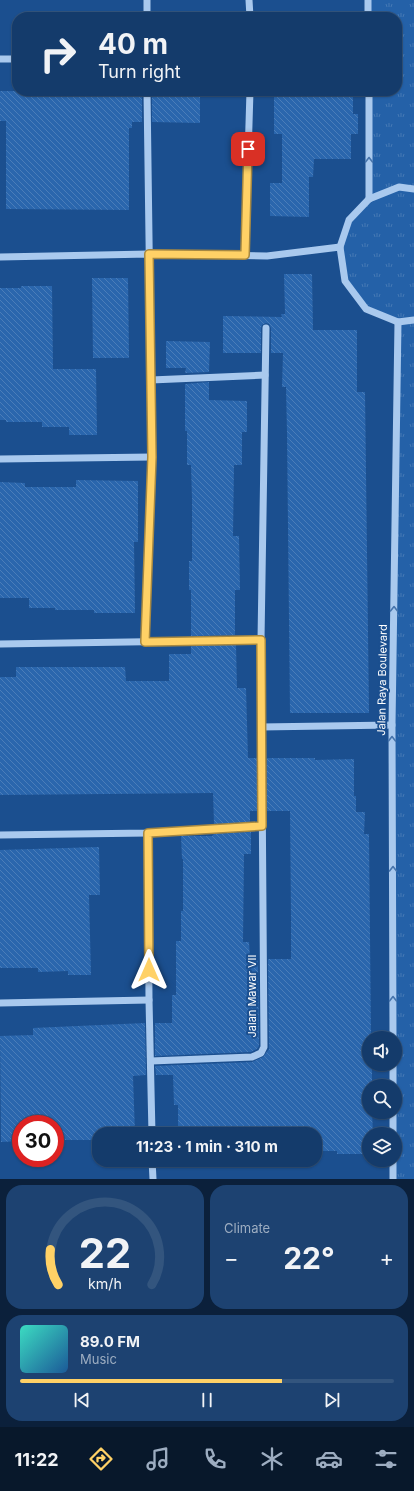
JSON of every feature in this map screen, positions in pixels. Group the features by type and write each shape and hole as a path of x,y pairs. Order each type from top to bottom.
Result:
{"street":[{"path":"146,0 147,12"},
{"path":"249,0 250,12"},
{"path":"368,0 368,12"},
{"path":"0,59 12,59"},
{"path":"145,642 152,457 147,96"},
{"path":"245,255 250,96"},
{"path":"369,96 369,199"},
{"path":"414,189 398,187 369,199 349,220 340,247 345,281 366,309 398,322 414,320"},
{"path":"0,257 149,254 267,256 340,247"},
{"name":"Jalan Raya Boulevard","path":"393,1031 392,725 398,322"},
{"path":"0,835 148,833 262,826 261,640 266,328"},
{"path":"151,380 265,375"},
{"path":"0,459 152,457"},
{"path":"0,644 261,640"},
{"path":"261,727 392,725"},
{"name":"Jalan Mawar VII","path":"151,1061 252,1057 261,1054 264,1047 262,826"},
{"path":"148,833 149,1000 152,1127"},
{"path":"0,1003 149,1000"},
{"path":"152,1167 153,1179"},
{"path":"393,1167 393,1179"}],"green space":[{"path":"368,0 414,0 414,1179 393,1179 394,1167 402,1167 402,1127 395,1127 395,1119 402,1119 402,1079 395,1079 395,1071 402,1071 402,1031 393,1031 398,322 366,309 345,281 340,247 349,220 369,199 369,96 402,96 402,12 368,12"}],"building":[{"path":"0,91 12,91 12,96 142,96 142,122 132,122 132,128 129,128 129,210 6,209 6,121 0,121"},
{"path":"152,96 200,96 200,123 152,122"},
{"path":"274,96 353,96 353,114 358,114 358,134 351,134 351,159 314,159 313,177 309,177 309,217 270,216 270,183 282,183 282,134 274,134"},
{"path":"284,274 312,274 313,330 357,330 357,392 365,392 369,713 290,713 287,433 286,387 282,387 283,353 271,353 271,328 269,324 266,323 262,325 261,328 261,353 223,353 223,316 282,317 281,314 285,314"},
{"path":"92,278 128,278 129,358 93,358"},
{"path":"21,286 52,286 53,369 96,369 97,435 69,435 69,427 42,427 42,422 6,422 6,420 0,420 0,288 21,288"},
{"path":"166,341 210,342 209,372 185,373 186,368 166,368"},
{"path":"209,382 209,400 247,401 247,432 242,432 242,465 234,465 233,536 239,536 240,590 235,590 235,635 191,636 191,590 189,590 189,561 192,561 192,499 191,465 187,465 185,384"},
{"path":"76,480 138,481 138,542 134,542 135,613 94,613 94,610 29,608 29,598 0,598 0,482 25,483 25,487 76,487"},
{"path":"236,645 237,688 246,688 248,758 257,758 257,811 250,811 250,822 214,824 213,793 0,795 0,677 16,677 16,667 125,667 126,681 169,681 169,654 191,654 191,646"},
{"path":"267,758 315,758 315,760 354,759 354,796 356,796 356,812 365,812 364,834 369,834 371,1031 362,1031 362,1071 372,1071 372,1079 362,1079 362,1119 372,1119 373,1127 362,1127 362,1154 337,1154 337,1151 322,1151 322,1127 178,1127 178,1105 174,1105 173,1075 156,1075 155,1066 252,1062 263,1057 269,1049 268,959 291,959 291,917 290,811 267,811"},
{"path":"251,832 251,854 244,854 243,942 249,942 250,959 258,959 259,1046 251,1052 155,1056 155,1023 172,1023 172,995 176,995 176,941 181,941 181,911 183,911 183,859 181,836 212,836 214,834"},
{"path":"99,847 100,895 89,895 91,975 68,975 68,971 38,972 38,968 0,968 0,850"},
{"path":"145,1023 146,1075 133,1076 135,1127 92,1127 92,1140 64,1140 64,1115 12,1115 12,1141 1,1142 0,1036 33,1035 33,1028"}],"route":[{"path":"149,970 148,833 262,826 261,640 145,642 152,457 149,254 245,255 248,149"}]}
